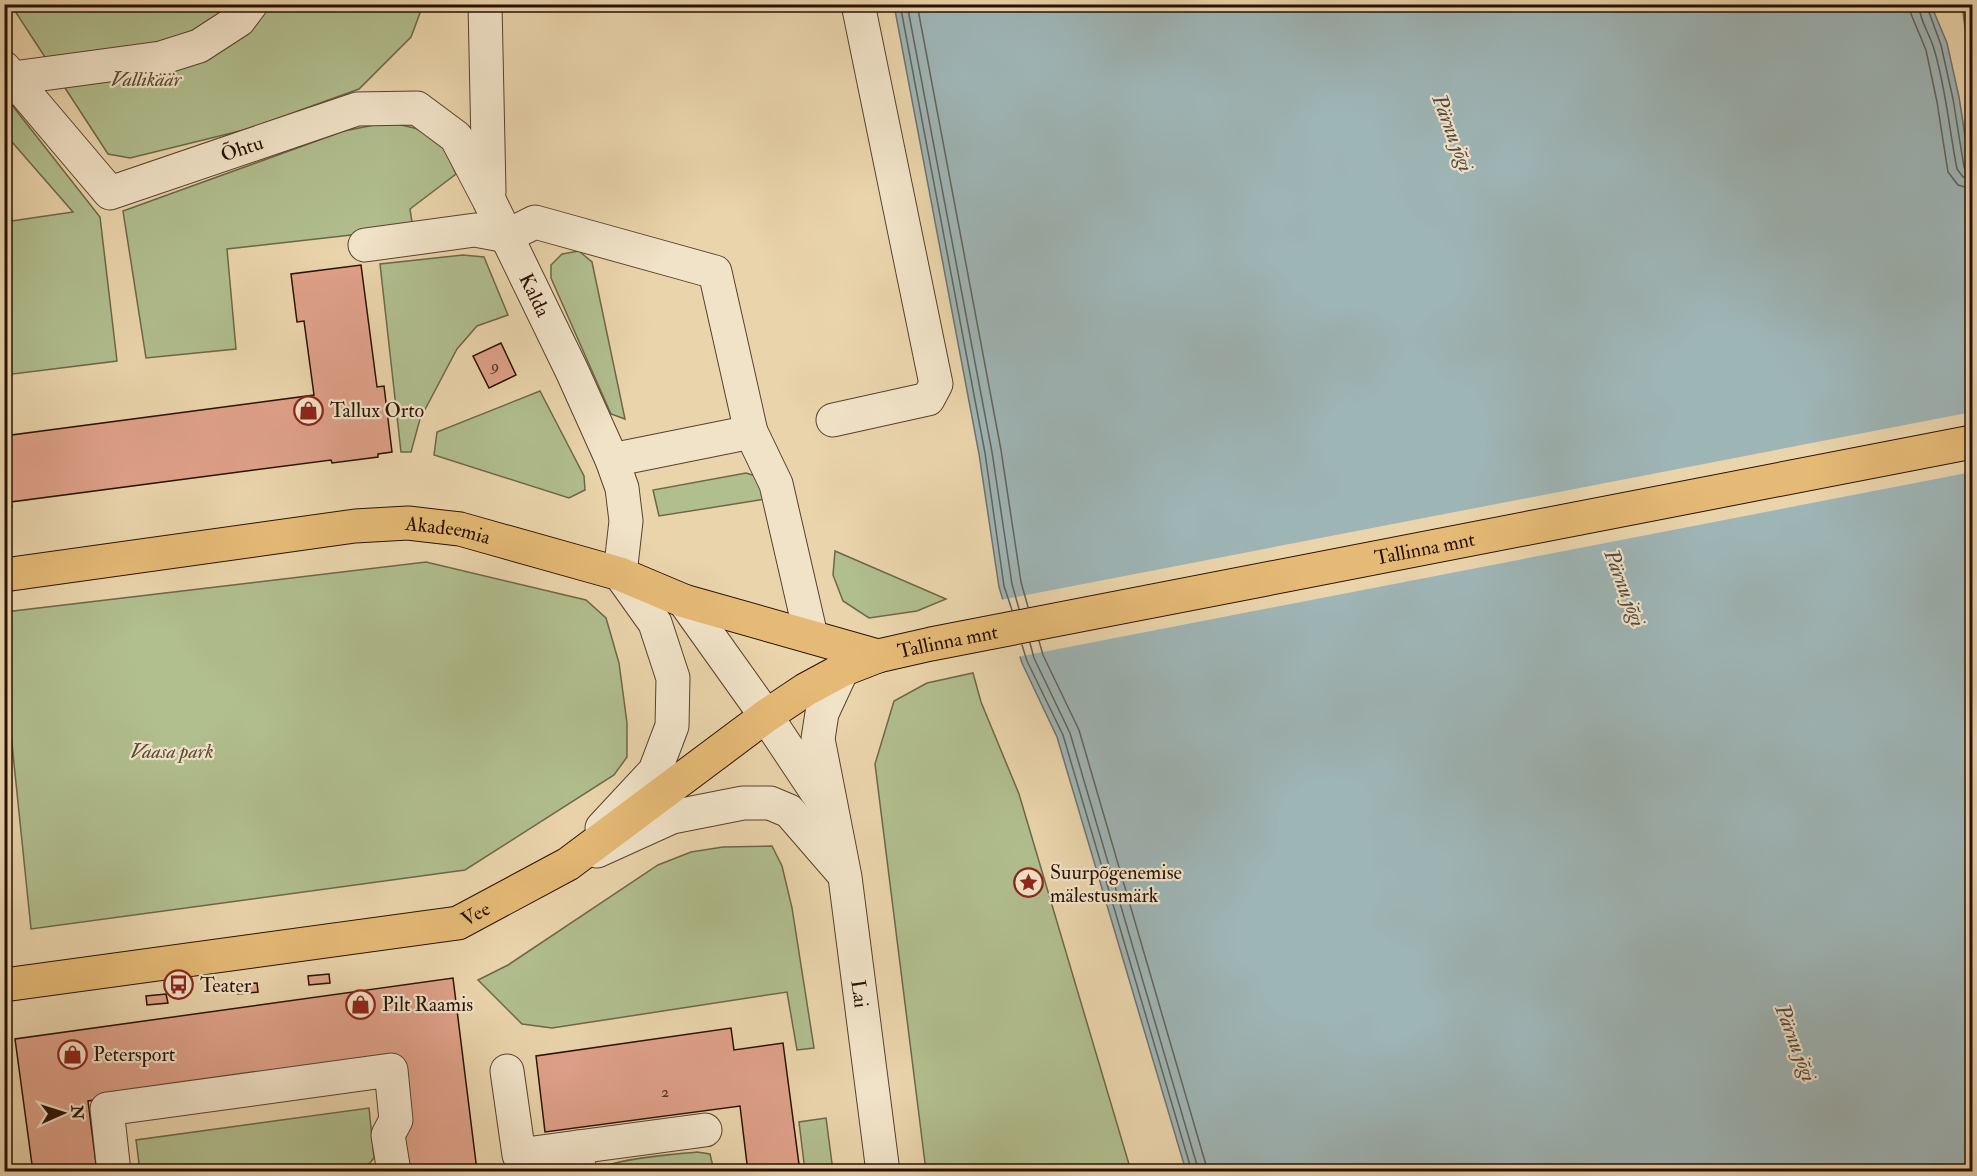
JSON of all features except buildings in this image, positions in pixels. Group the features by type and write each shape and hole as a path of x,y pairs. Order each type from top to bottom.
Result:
{"main road":[{"name":"Tallinna mnt","path":"878,656 1972,442"},
{"name":"Akadeemia","path":"4,575 354,526 408,524 460,529 620,574 684,601 878,656"},
{"name":"Vee","path":"4,985 458,923 568,864 766,716 805,690 842,670 878,656"}],"street":[{"path":"8,73 161,58 199,46 240,20 251,4"},
{"name":"Kalda","path":"485,4 489,200 572,371 612,460 622,488 626,521 620,574"},
{"path":"833,420 928,399 936,384 858,4"},
{"name":"Õhtu","path":"8,73 110,193 357,109 417,108 456,137 489,200"},
{"path":"365,245 475,230 507,236 535,222 716,272 751,432 776,484 810,636"},
{"path":"612,460 751,432"},
{"path":"568,864 655,771 672,726 673,678 655,623 620,574"},
{"name":"Lai","path":"684,601 766,716 831,815"},
{"name":"Lai","path":"842,670 822,713 818,739 831,815 845,877 883,1172"},
{"path":"568,864 672,817 743,803 770,803 789,810 845,877"},
{"path":"114,1172 107,1108 391,1070 396,1120 387,1135 394,1172"},
{"path":"507,1071 519,1155 579,1159 705,1130"}],"green space":[{"name":"Vallikäär","path":"4,5 423,5 411,37 359,89 248,129 130,158 108,154 15,11 5,10"},
{"path":"1962,5 1972,5 1972,59 1968,49"},
{"path":"4,95 100,217 117,361 5,375 5,222 73,212 5,134"},
{"path":"389,122 418,129 444,147 456,174 410,209 413,228 227,249 236,349 146,358 123,211 344,131"},
{"path":"579,251 592,262 625,419 611,414 551,278 551,265 562,254"},
{"path":"463,255 484,257 508,315 477,326 457,349 420,419 411,452 401,452 380,264"},
{"path":"540,391 584,476 585,490 569,498 434,455 437,432"},
{"path":"746,473 759,477 766,499 659,516 653,490"},
{"path":"835,551 946,599 917,611 869,618 843,601 833,575"},
{"name":"Vaasa park","path":"426,562 586,600 606,618 619,663 627,723 627,757 614,775 465,870 31,929 5,676 5,612"},
{"path":"973,673 981,702 1019,794 1131,1171 926,1171 875,764 894,701 927,683"},
{"path":"772,846 782,866 792,908 814,1048 797,1050 787,992 552,1028 522,1024 478,980 508,965 658,865 691,852 723,847"},
{"path":"369,1108 374,1158 363,1171 140,1171 136,1140"},
{"path":"826,1118 833,1171 805,1171 799,1122"},
{"path":"697,1152 710,1154 714,1171 598,1171 614,1163 628,1160"}],"water":[{"name":"Pärnu jõgi","path":"894,5 1931,5 1947,43 1959,97 1972,181 1972,1171 1186,1171 1057,737 1022,663 999,587 979,454"}],"pier":[{"path":"1972,412 1972,472 1017,657 1000,600"}],"place":[{"name":"Tallux Orto","path":"309,410"},
{"name":"Suurpõgenemise mälestusmärk","path":"1029,883"},
{"name":"Teater","path":"179,985"},
{"name":"Pilt Raamis","path":"361,1004"},
{"name":"Petersport","path":"72,1054"}]}
